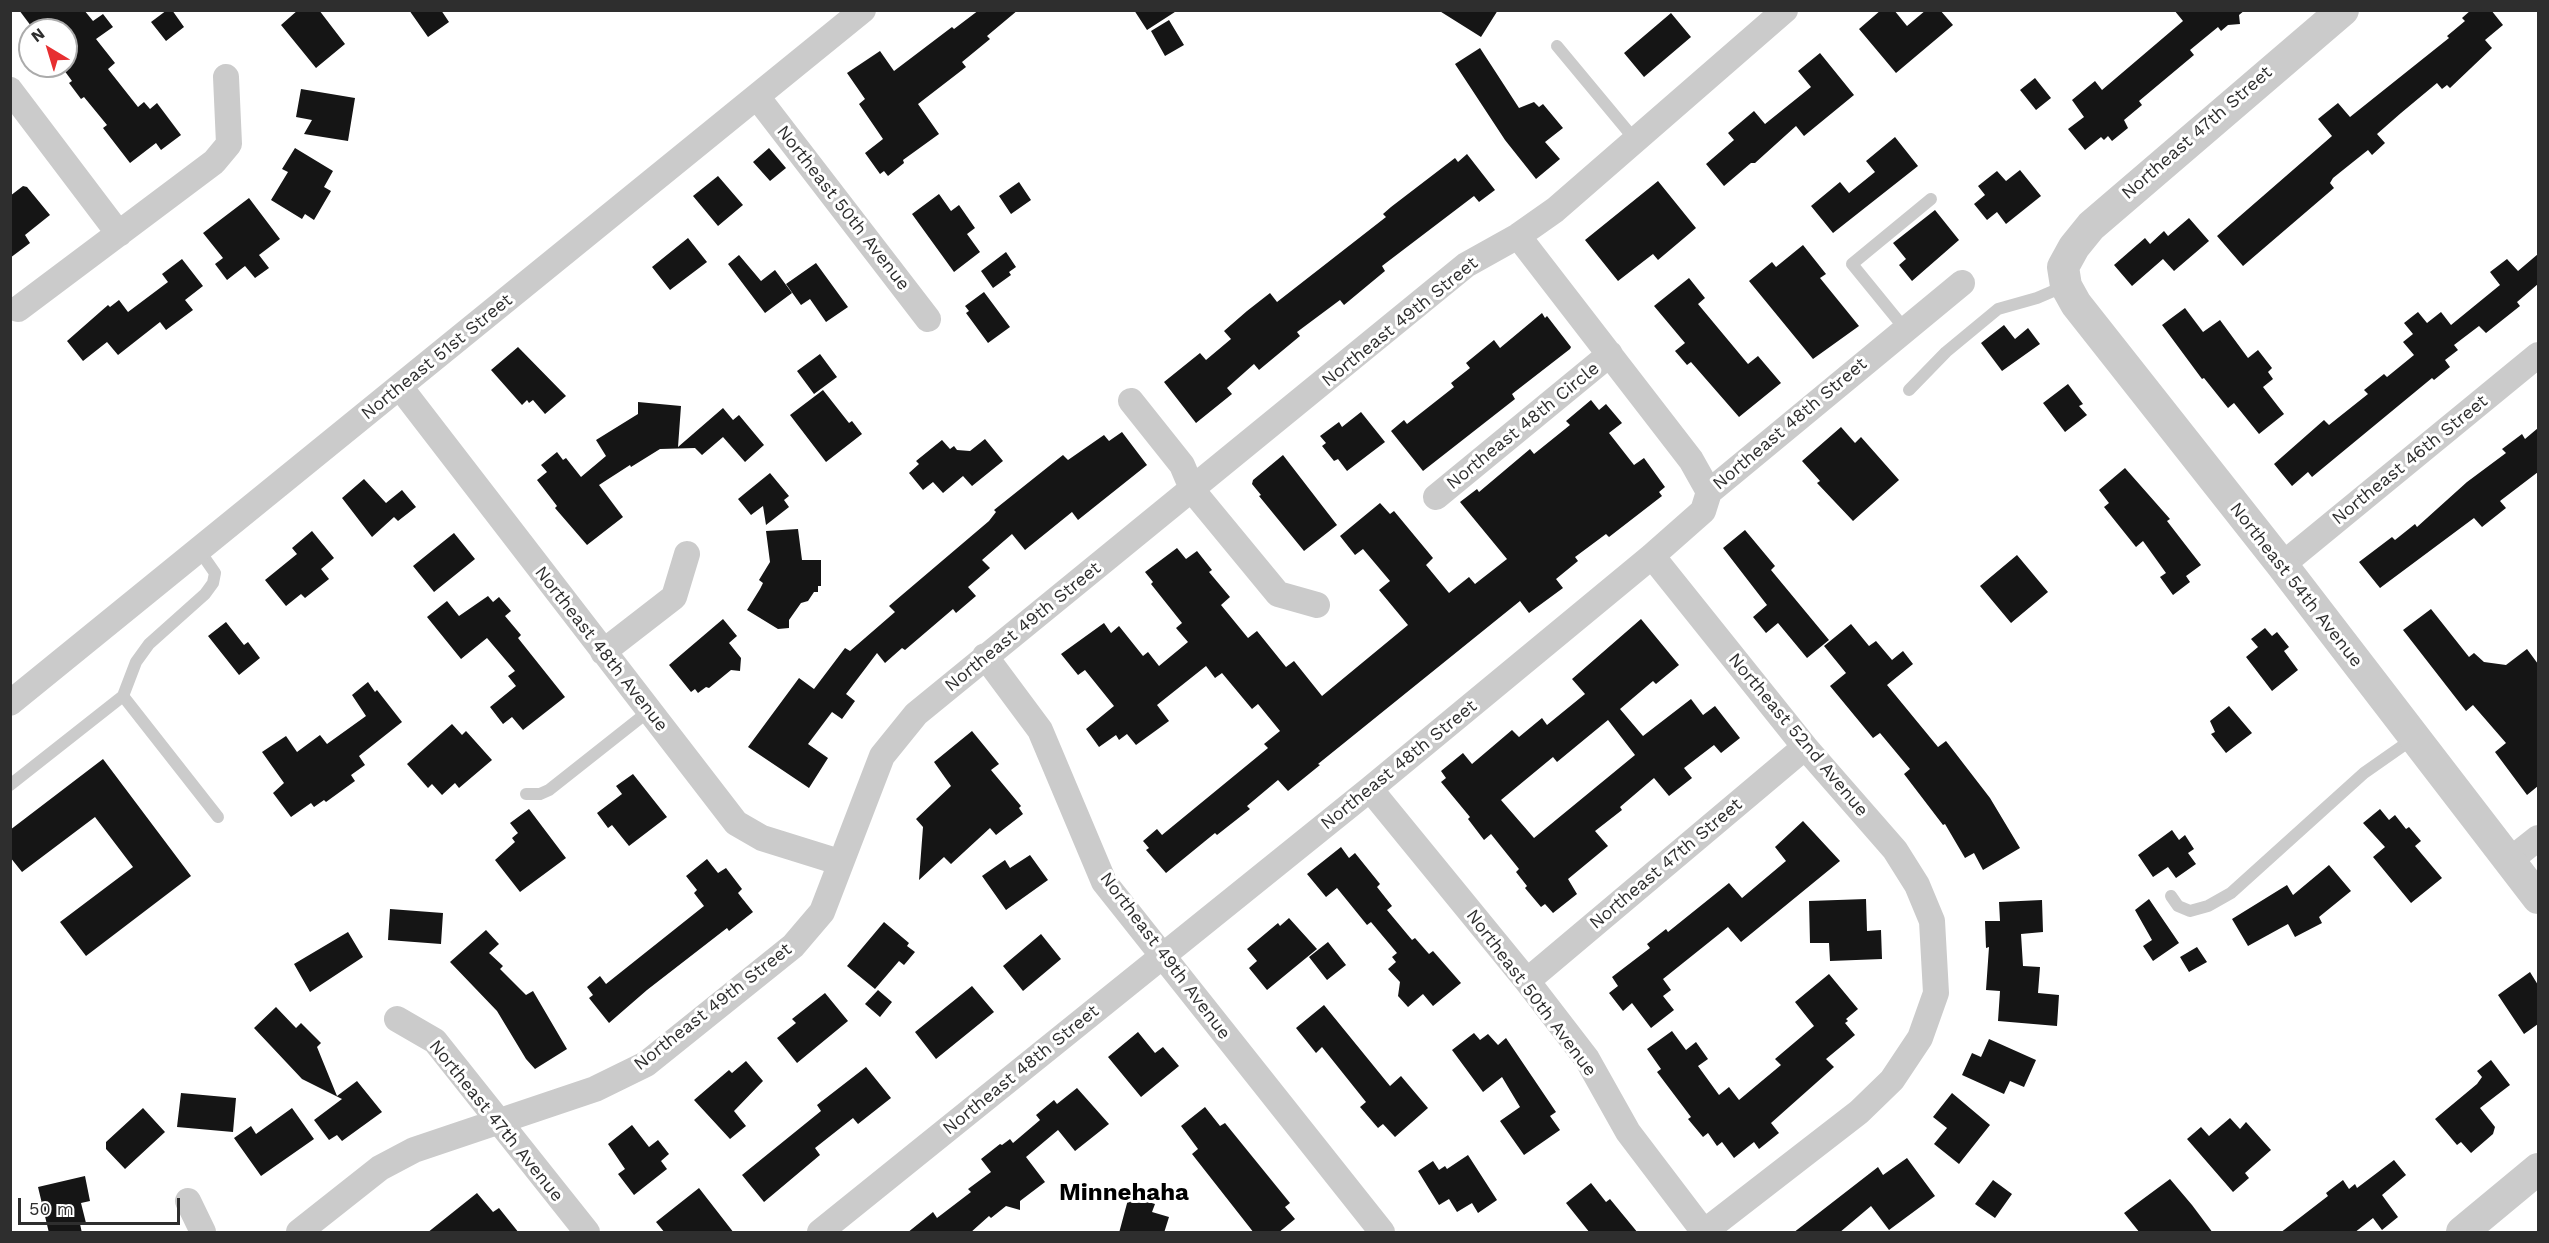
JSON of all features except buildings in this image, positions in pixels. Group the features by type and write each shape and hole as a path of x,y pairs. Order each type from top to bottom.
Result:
{"street":[{"name":"Northeast 51st Street","path":"10,703 758,98 863,10"},
{"name":"Northeast 49th Street","path":"298,1233 380,1168 414,1150 595,1089 646,1064 793,946 822,912 839,862 882,756 916,714 985,656 1193,491 1466,265 1518,236 1555,210 1785,10"},
{"name":"Northeast 47th Street","path":"2065,277 2074,247 2091,226 2343,10"},
{"path":"18,309 214,162 229,144 226,77"},
{"path":"10,90 119,234"},
{"name":"Northeast 50th Avenue","path":"758,98 928,319"},
{"path":"1518,236 1691,460 1709,492"},
{"name":"Northeast 54th Avenue","path":"2065,277 2081,311 2282,564 2538,898"},
{"name":"Northeast 48th Street","path":"820,1233 1370,789 1652,556 1703,511 1709,492 1962,283"},
{"name":"Northeast 48th Circle","path":"1436,497 1610,354"},
{"name":"Northeast 46th Street","path":"2282,564 2538,355"},
{"name":"Northeast 48th Avenue","path":"400,387 736,824 762,838 839,862"},
{"path":"1131,401 1182,465 1193,491 1278,594 1317,606"},
{"path":"603,652 674,597 687,554"},
{"name":"Northeast 52nd Avenue","path":"1652,556 1805,747 1895,850 1917,885 1932,921 1936,993 1920,1038 1892,1080 1859,1112 1704,1233"},
{"name":"Northeast 49th Avenue","path":"985,656 1040,730 1104,882 1382,1233"},
{"name":"Northeast 47th Street","path":"1527,981 1805,747"},
{"name":"Northeast 50th Avenue","path":"1370,789 1527,981 1587,1059 1628,1132 1704,1233"},
{"path":"2509,861 2538,838"},
{"name":"Northeast 47th Avenue","path":"397,1018 435,1041 587,1233"},
{"path":"2462,1233 2538,1168"},
{"path":"188,1201 203,1233"}],"lane":[{"path":"1557,46 1636,141"},
{"path":"1905,329 1852,264 1931,199"},
{"path":"1909,390 1946,352 1998,309 2037,298 2065,277"},
{"path":"10,785 123,696 136,662 149,644 198,602 213,583 213,568 199,550"},
{"path":"123,696 218,817"},
{"path":"526,794 540,794 549,790 649,711"},
{"path":"2171,896 2178,906 2190,911 2208,906 2231,894 2364,773 2414,738"}],"district":[{"name":"Minnehaha","path":"1124,1193"}]}
